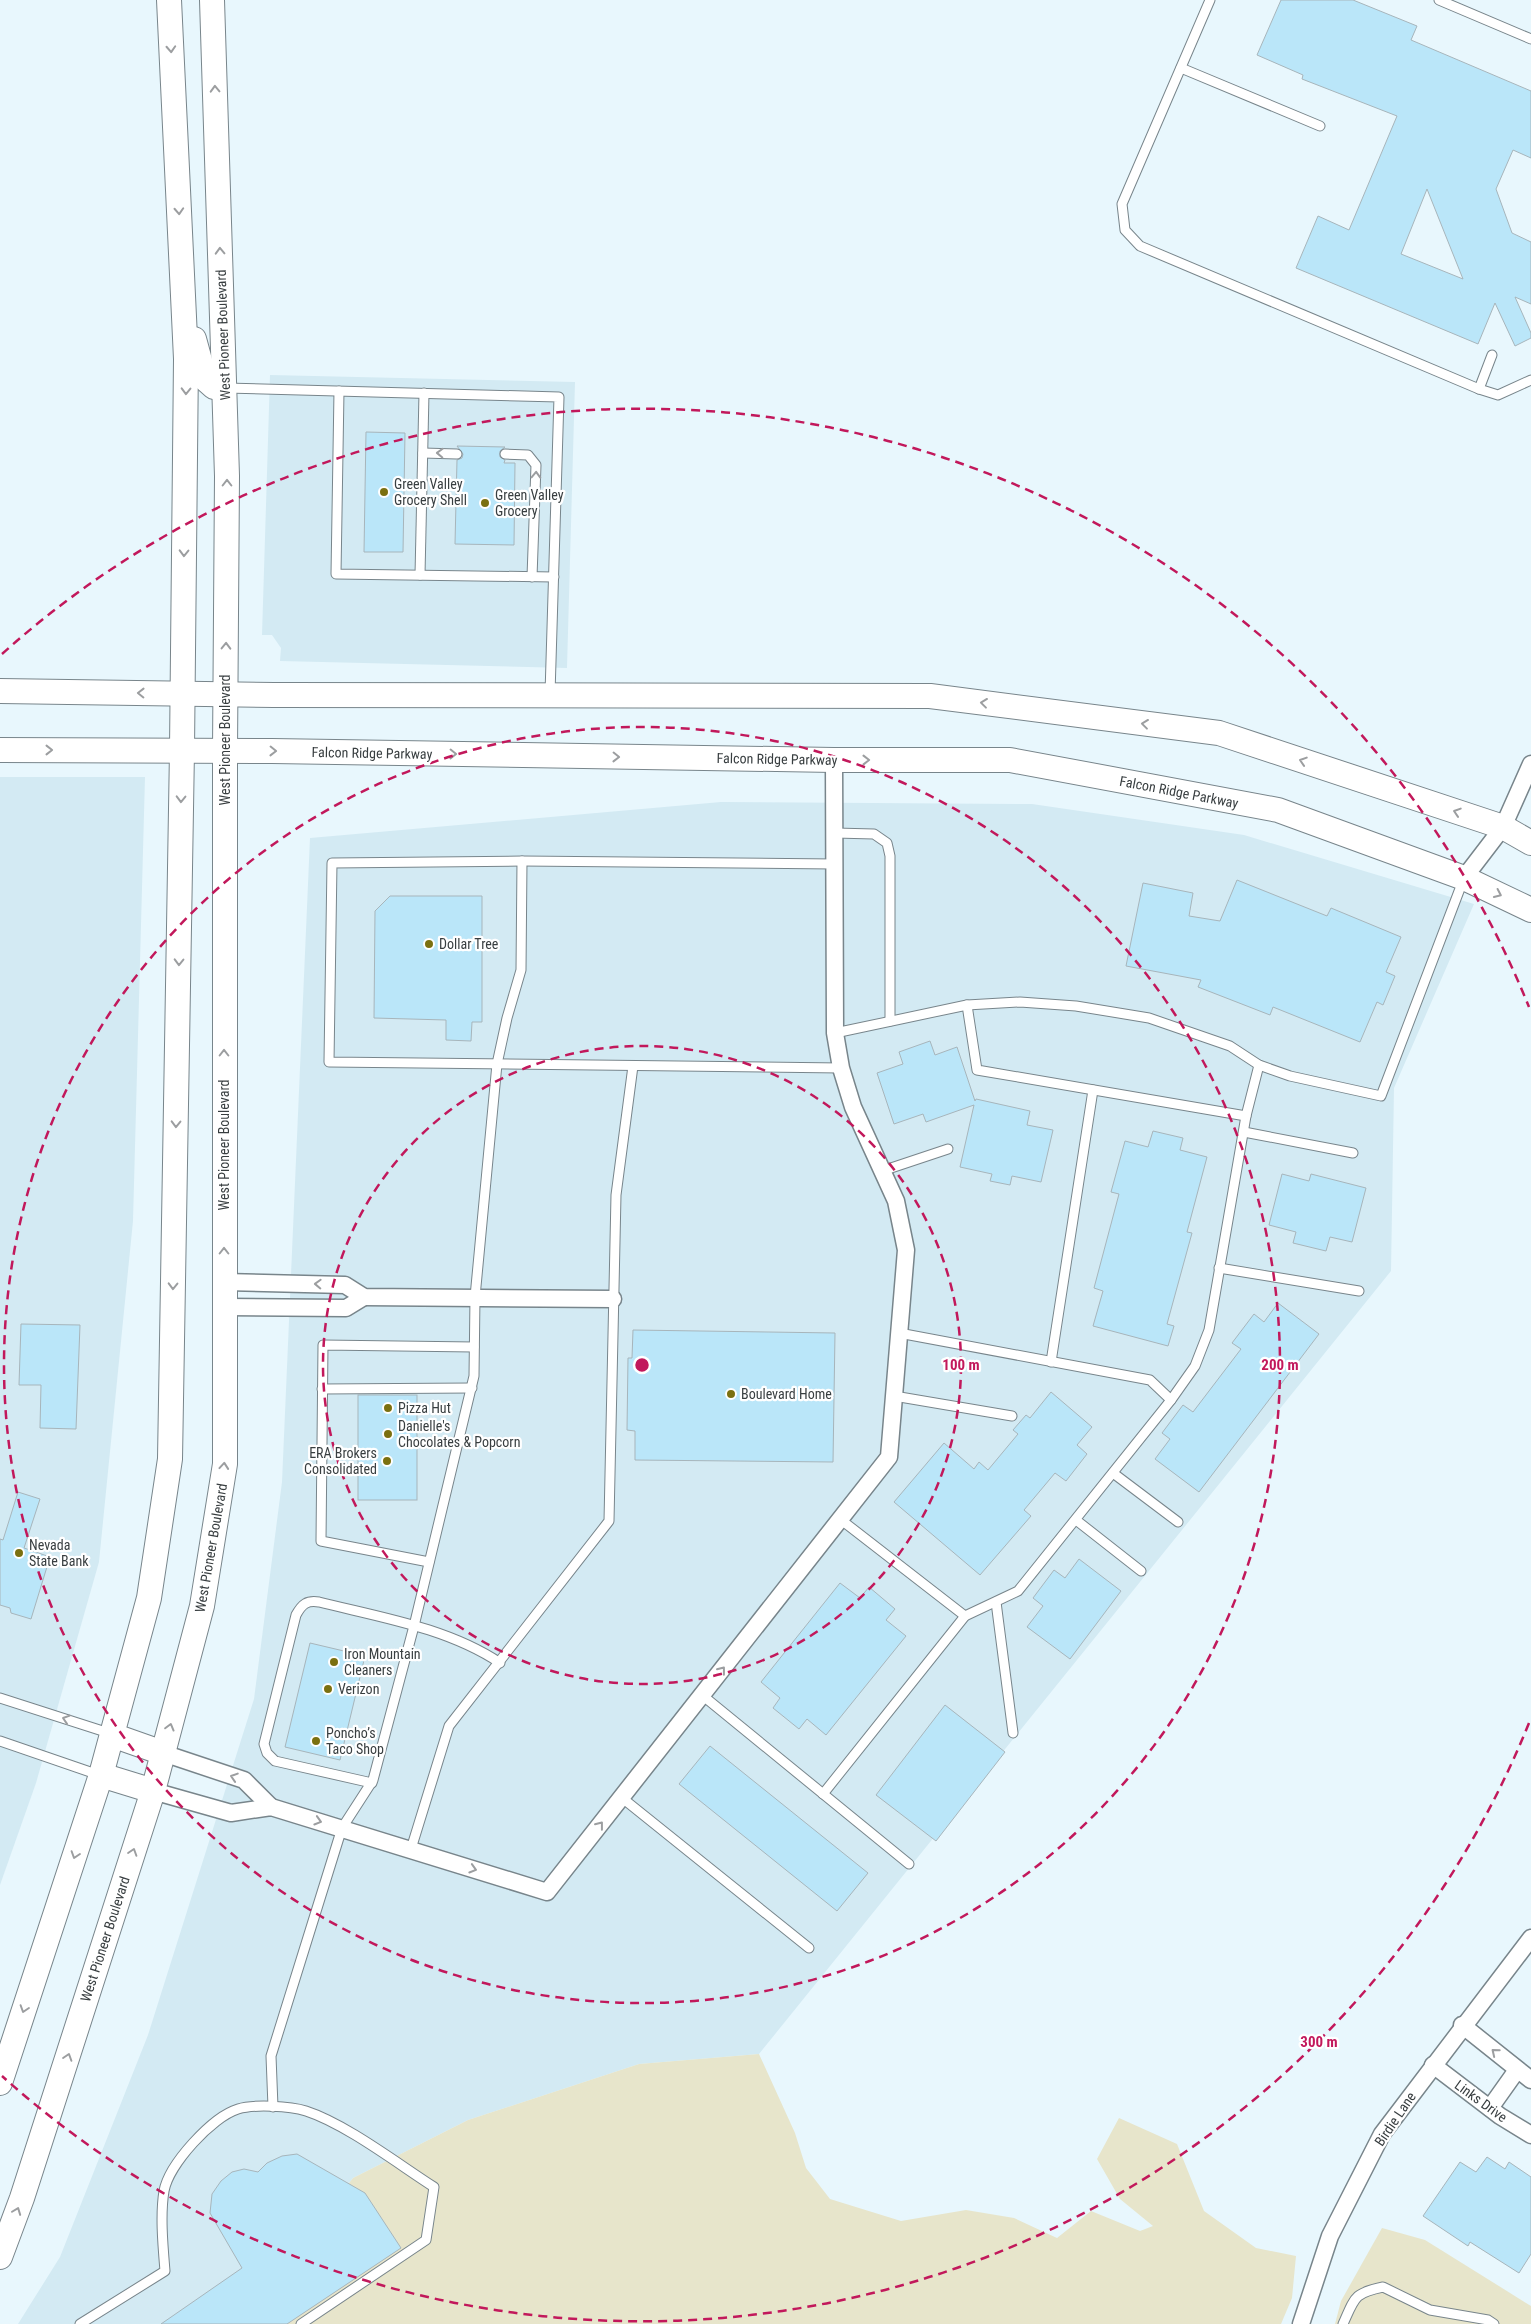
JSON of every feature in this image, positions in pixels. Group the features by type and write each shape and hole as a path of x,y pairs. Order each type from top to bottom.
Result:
{"main road":[{"path":"0,2083 101,1776 149,1598 170,1459 182,750 186,359 169,0"},
{"name":"West Pioneer Boulevard","path":"0,2257 22,2198 153,1791 202,1606 225,1464 224,750 227,476 212,0"},
{"path":"184,301 205,379 214,387 224,388"},
{"path":"0,692 225,695 930,696 1219,733 1503,828 1531,843"},
{"name":"Falcon Ridge Parkway","path":"0,750 224,750 834,760 1010,760 1278,810 1464,878 1531,910"},
{"path":"112,1734 163,1753"},
{"path":"101,1776 153,1791"}],"street":[{"path":"153,1791 231,1813 272,1807 547,1892 889,1457 906,1250 896,1201 853,1107 841,1068 835,1033 834,760"},
{"path":"1464,878 1503,828 1531,764"},
{"path":"224,1282 345,1285 364,1296 613,1299"},
{"path":"225,1307 346,1308 364,1296"},
{"path":"163,1753 244,1780 272,1807"},
{"name":"Birdie Lane","path":"1301,2324 1330,2236 1382,2134 1462,2025 1531,1938"},
{"path":"1462,2025 1531,2080"},
{"name":"Links Drive","path":"1433,2065 1490,2108 1531,2135"},
{"path":"1490,2108 1517,2070"}],"lane":[{"path":"1210,0 1122,204 1125,230 1140,246 1479,389 1498,395 1531,380"},
{"path":"1439,0 1531,39"},
{"path":"1181,68 1320,126"},
{"path":"1479,389 1492,355"},
{"path":"224,388 559,397 550,696"},
{"path":"339,391 336,574 554,577"},
{"path":"420,575 424,394"},
{"path":"423,452 457,454"},
{"path":"505,454 528,455 536,465 532,576"},
{"path":"835,833 874,834 887,842 890,856 890,1021"},
{"path":"835,864 522,861 332,863 329,1062 841,1068"},
{"path":"273,2107 271,2056 342,1828 372,1783 414,1626 472,1388 474,1376 475,1297 497,1064 507,1018 521,970 522,861"},
{"path":"835,1033 966,1005 1020,1002 1076,1006 1149,1018 1230,1046 1259,1065 1290,1076 1381,1096 1464,878"},
{"path":"966,1005 977,1070 1246,1116"},
{"path":"823,1794 965,1616 1018,1591 1172,1400 1195,1366 1209,1330 1246,1116 1259,1065"},
{"path":"411,1850 449,1726 609,1521 616,1195 633,1066"},
{"path":"1051,1362 1093,1090"},
{"path":"1244,1132 1353,1153"},
{"path":"882,1170 948,1149"},
{"path":"1220,1268 1359,1291"},
{"path":"899,1333 1150,1380 1172,1400"},
{"path":"429,1562 321,1541 323,1345 474,1347"},
{"path":"322,1388 472,1388"},
{"path":"894,1396 1012,1416"},
{"path":"1113,1473 1178,1522"},
{"path":"840,1520 965,1616"},
{"path":"1076,1520 1141,1571"},
{"path":"372,1783 275,1761 267,1753 264,1744 296,1615 301,1606 310,1601 414,1626 452,1639 488,1655 500,1663"},
{"path":"996,1602 1013,1733"},
{"path":"702,1694 909,1864"},
{"path":"0,1698 112,1734"},
{"path":"0,1742 101,1776"},
{"path":"621,1798 809,1948"},
{"path":"80,2324 165,2271 163,2243 164,2190 176,2163 193,2141 210,2126 238,2109 273,2107 306,2111 345,2130 434,2187 426,2240 301,2324"},
{"path":"1343,2324 1352,2303 1362,2292 1383,2286 1430,2310 1488,2320 1494,2324"}],"shaded area":[{"path":"270,375 575,382 567,668 280,661 281,648 272,635 262,635"},
{"path":"0,777 145,777 133,1221 99,1562 36,1783 0,1885"},
{"path":"721,802 1032,804 1244,835 1474,904 1394,1088 1391,1271 759,2054 639,2064 468,2120 353,2178 250,2311 235,2324 18,2324 60,2257 148,2035 254,1699 282,1482 310,838"},
{"path":"759,2054 795,2133 806,2168 830,2199 901,2221 966,2210 1014,2218 1057,2238 1091,2211 1140,2231 1153,2226 1120,2199 1097,2159 1119,2118 1177,2144 1204,2211 1256,2248 1296,2256 1292,2298 1281,2324 235,2324 250,2311 353,2178 468,2120 639,2064"},
{"path":"1382,2228 1425,2240 1531,2306 1531,2324 1335,2324 1341,2301"}],"building":[{"path":"1281,0 1353,0 1417,26 1411,40 1531,91 1531,158 1513,150 1496,189 1512,233 1531,242 1531,304 1515,297 1531,333 1531,338 1515,346 1495,303 1478,344 1296,268 1318,216 1349,230 1397,116 1302,79 1303,75 1257,55","holes":["1427,189 1463,279 1401,254"]},
{"name":"Green Valley Grocery Shell","path":"366,432 405,433 403,552 364,552"},
{"name":"Green Valley Grocery","path":"457,446 505,447 500,451 500,457 505,460 504,463 515,463 514,545 455,544 457,460 462,458 463,454"},
{"path":"1237,880 1327,916 1331,908 1401,937 1386,972 1395,976 1383,1005 1377,1002 1360,1042 1273,1007 1270,1015 1198,987 1201,980 1126,966 1143,883 1193,893 1189,916 1220,921"},
{"name":"Dollar Tree","path":"390,896 482,896 482,1022 472,1022 471,1041 446,1040 446,1020 374,1018 375,911"},
{"path":"930,1041 935,1055 957,1047 975,1101 976,1099 1030,1111 1027,1125 1053,1130 1041,1182 1012,1176 1010,1185 990,1181 992,1174 960,1167 974,1105 926,1122 923,1114 894,1124 877,1073 903,1064 899,1052"},
{"path":"1153,1131 1183,1138 1180,1150 1207,1157 1187,1232 1192,1233 1167,1324 1174,1326 1168,1346 1093,1326 1103,1291 1094,1288 1119,1194 1111,1192 1125,1141 1148,1147"},
{"path":"1282,1174 1309,1181 1311,1174 1366,1188 1352,1242 1330,1237 1326,1251 1293,1243 1296,1232 1269,1225"},
{"path":"1278,1303 1319,1334 1199,1492 1155,1459 1170,1439 1162,1433 1183,1405 1193,1412 1241,1349 1232,1343 1254,1314 1264,1322"},
{"path":"21,1324 80,1325 76,1429 40,1428 41,1385 19,1385"},
{"name":"Boulevard Home","path":"633,1330 835,1333 833,1462 635,1460 635,1431 627,1430 628,1358 632,1358"},
{"path":"1051,1392 1092,1427 1077,1445 1087,1454 1066,1481 1055,1473 1024,1510 1031,1516 980,1575 894,1502 944,1443 974,1469 979,1462 988,1470 1018,1434 1013,1430 1026,1415 1030,1418"},
{"path":"358,1395 417,1395 417,1500 358,1500"},
{"name":"Nevada State Bank","path":"18,1492 40,1499 24,1548 50,1557 31,1619 11,1613 10,1608 0,1605 0,1539 3,1540"},
{"path":"1079,1559 1121,1591 1070,1659 1027,1627 1043,1606 1033,1598 1054,1570 1065,1578"},
{"path":"840,1583 860,1598 869,1587 895,1609 886,1620 906,1636 826,1735 807,1719 799,1729 773,1708 780,1698 761,1682"},
{"path":"310,1643 365,1656 340,1760 285,1747"},
{"path":"945,1705 1005,1752 936,1841 876,1795"},
{"path":"710,1746 868,1873 837,1911 679,1784"},
{"path":"297,2154 365,2193 401,2248 287,2324 161,2324 242,2268 210,2213 212,2194 221,2181 232,2172 244,2169 258,2172 267,2163 282,2156"},
{"path":"1487,2157 1505,2169 1509,2162 1531,2177 1531,2254 1519,2273 1470,2242 1468,2246 1423,2216 1460,2162 1476,2172"}],"place":[{"name":"Green Valley Grocery Shell","path":"384,492"},
{"name":"Green Valley Grocery","path":"485,503"},
{"name":"Dollar Tree","path":"429,944"},
{"name":"Boulevard Home","path":"731,1394"},
{"name":"Pizza Hut","path":"388,1408"},
{"name":"Danielle's Chocolates & Popcorn","path":"388,1434"},
{"name":"ERA Brokers Consolidated","path":"387,1461"},
{"name":"Nevada State Bank","path":"19,1553"},
{"name":"Iron Mountain Cleaners","path":"334,1662"},
{"name":"Verizon","path":"328,1689"},
{"name":"Poncho’s Taco Shop","path":"316,1741"}]}
